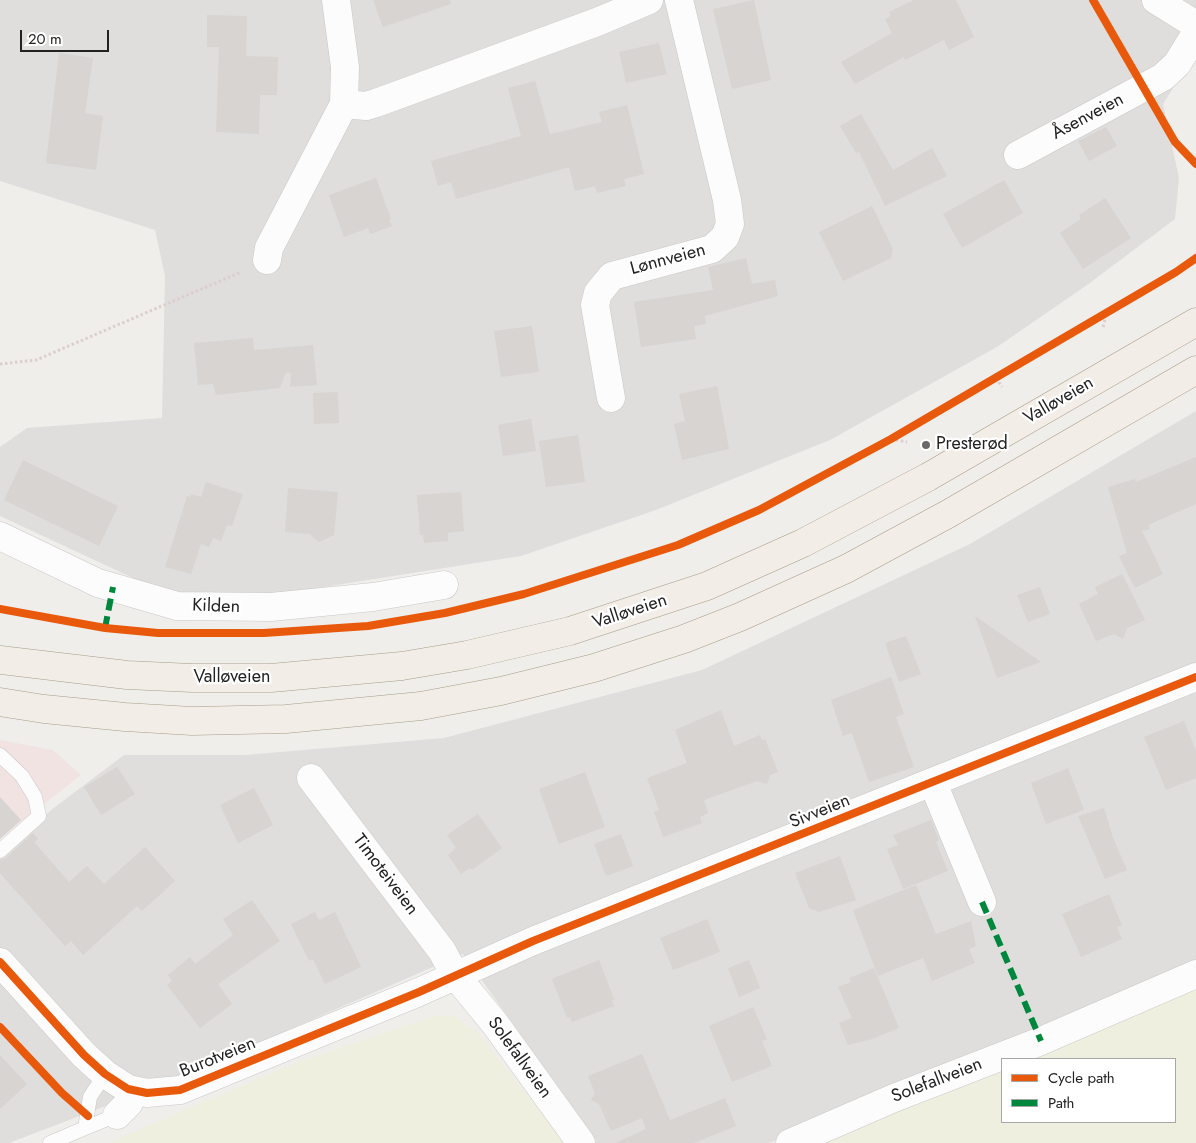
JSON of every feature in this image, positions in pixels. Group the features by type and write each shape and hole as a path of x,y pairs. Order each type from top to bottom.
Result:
{"main road":[{"name":"Valløveien","path":"0,660 127,675 192,678 272,678 402,666 467,655 570,631 707,586 803,543 928,477 1196,322"},
{"path":"0,702 44,709 125,717 192,720 286,719 422,706 501,691 594,668 676,642 740,617 846,569 957,509 1196,370"}],"street":[{"path":"267,260 269,248 344,104 345,67 336,0"},
{"path":"344,104 366,106 376,103 597,22 649,0"},
{"name":"Lønnveien","path":"611,398 595,305 598,293 612,276 712,249 725,237 730,224 727,200 679,0"},
{"path":"1156,0 1196,24"},
{"name":"Åsenveien","path":"1018,155 1164,78 1177,64 1196,33"},
{"name":"Kilden","path":"0,536 98,583 177,606 271,608 374,597 444,585"},
{"name":"Sivveien","path":"455,975 533,941 933,784 1037,739 1196,677"},
{"name":"Timoteiveien","path":"311,778 442,951 455,975"},
{"path":"933,784 982,902"},
{"name":"Burotveien","path":"0,962 84,1055 105,1074 133,1090 147,1093 180,1090 455,975"},
{"name":"Solefallveien","path":"790,1143 894,1098 1041,1041 1196,974"},
{"name":"Solefallveien","path":"455,975 496,1026 581,1143"},
{"path":"117,1115 129,1103 133,1090"}],"lane":[{"path":"0,755 22,776 36,797 39,816 0,851"},
{"path":"85,1128 90,1097 105,1074"},
{"path":"50,1143 117,1115"}],"path":[{"path":"0,364 36,360 267,260"},
{"path":"1099,317 1116,307"},
{"path":"1103,327 1107,312"},
{"path":"988,383 1005,373"},
{"path":"996,378 1002,387"},
{"path":"883,443 899,434"},
{"path":"891,439 907,442"}],"shaded area":[{"path":"0,0 1196,0 1196,52 1163,104 1179,178 1175,219 1087,285 997,347 830,440 656,510 521,556 285,593 178,599 0,516 0,447 27,428 162,418 165,276 155,230 0,181"},
{"path":"1196,411 1196,964 769,1143 592,1143 548,1073 463,954 171,1081 9,1143 0,1143 0,853 55,807 124,755 245,755 444,738 702,670 970,544"},
{"path":"0,740 53,750 81,775 0,839"}],"green space":[{"path":"1196,986 1196,1143 820,1143 1001,1067 1001,1123 1176,1123 1176,1058 1023,1058"},
{"path":"434,1016 454,1016 478,1033 565,1143 108,1143 293,1064"}],"building":[{"path":"373,0 450,0 451,4 383,27"},
{"path":"754,0 771,80 732,89 713,9"},
{"path":"914,0 956,0 974,37 949,50 944,40 905,60 904,57 855,84 841,62 892,33 885,19 891,16 889,12"},
{"path":"207,15 247,16 246,56 278,57 277,95 260,95 259,134 216,132 219,47 207,47"},
{"path":"659,43 667,74 626,83 619,52"},
{"path":"59,53 93,58 85,113 103,116 96,170 46,163"},
{"path":"535,81 550,134 602,122 599,112 627,105 644,174 624,179 626,186 597,193 595,186 575,191 569,167 456,199 451,182 438,186 431,161 521,136 508,88"},
{"path":"861,114 893,170 932,148 947,176 885,206 859,152 856,153 840,126"},
{"path":"1106,127 1117,146 1089,161 1078,141"},
{"path":"376,178 392,226 370,234 368,228 344,237 329,195"},
{"path":"1004,180 1023,213 962,248 943,214"},
{"path":"1105,198 1131,238 1083,269 1060,233 1081,219 1079,215"},
{"path":"872,206 893,249 891,258 843,281 819,232"},
{"path":"746,258 752,284 775,280 778,296 705,316 706,324 694,326 696,339 641,347 634,302 713,290 708,267"},
{"path":"532,326 539,372 501,377 494,331"},
{"path":"253,338 254,350 313,345 317,385 290,387 291,373 286,372 280,388 216,395 213,384 198,385 194,343"},
{"path":"717,386 729,449 682,460 674,424 685,421 679,394"},
{"path":"338,392 339,423 314,424 313,393"},
{"path":"531,419 536,451 503,456 498,425"},
{"path":"578,435 585,482 546,487 539,441"},
{"path":"1196,457 1196,504 1148,525 1150,529 1142,531 1163,574 1135,588 1119,556 1127,553 1108,487 1135,479 1136,482"},
{"path":"23,460 118,506 99,546 4,500"},
{"path":"206,482 243,494 232,526 227,525 221,541 213,538 209,547 201,544 191,574 165,567 187,496 190,497 191,494 201,497"},
{"path":"288,488 338,492 334,535 319,542 310,534 285,532"},
{"path":"461,492 464,531 448,533 448,541 424,543 423,535 420,535 417,495"},
{"path":"1122,574 1145,620 1127,628 1123,639 1114,634 1096,641 1079,604 1098,594 1095,587"},
{"path":"1040,587 1050,614 1028,622 1017,595"},
{"path":"975,616 1041,662 997,678"},
{"path":"906,636 921,674 899,682 885,643"},
{"path":"891,677 904,714 896,717 914,767 869,782 852,733 843,736 831,700"},
{"path":"721,710 734,746 760,735 762,740 765,739 778,772 770,775 767,784 757,781 704,800 708,813 700,817 702,823 663,837 654,812 659,810 647,778 687,763 675,730"},
{"path":"1184,721 1196,751 1196,778 1166,790 1144,737"},
{"path":"117,767 135,794 101,815 84,787"},
{"path":"1068,768 1084,810 1046,824 1031,783"},
{"path":"585,772 605,827 559,844 539,789"},
{"path":"254,788 273,825 238,843 220,805"},
{"path":"0,797 21,820 0,839"},
{"path":"1104,808 1113,838 1127,870 1105,879 1078,816"},
{"path":"478,814 502,848 472,870 470,868 461,874 448,855 456,848 447,835"},
{"path":"931,820 939,840 936,842 948,871 903,889 887,849 898,845 893,835"},
{"path":"33,833 38,839 34,842 69,882 87,866 104,884 145,847 175,881 142,911 137,906 83,955 71,941 65,946 0,873 0,860 6,858"},
{"path":"621,834 633,866 606,876 594,844"},
{"path":"840,856 856,900 819,912 809,908 795,873"},
{"path":"916,885 936,934 971,921 976,946 969,949 975,963 932,981 923,958 878,976 853,910"},
{"path":"1109,894 1122,925 1117,927 1122,939 1081,957 1062,914"},
{"path":"252,900 280,941 218,984 232,1004 200,1028 167,985 172,981 168,975 190,957 195,964 233,935 223,919"},
{"path":"315,912 319,920 335,912 361,967 325,984 313,959 309,961 291,924"},
{"path":"707,919 720,952 673,970 660,938"},
{"path":"599,960 614,999 612,1000 614,1006 572,1022 570,1017 567,1018 552,979"},
{"path":"749,960 760,988 739,997 728,968"},
{"path":"874,968 899,1028 872,1039 848,1045 839,1023 852,1018 838,987 851,982 849,978"},
{"path":"753,1007 767,1039 762,1041 772,1066 732,1082 709,1026"},
{"path":"642,1054 670,1120 725,1098 736,1126 694,1143 615,1143 646,1129 642,1118 611,1131 599,1104 591,1100 595,1093 588,1076"},
{"path":"0,1055 27,1084 0,1109"}],"marked path":[{"path":"105,628 113,587"},
{"path":"982,902 1041,1041"}],"cycle path":[{"path":"1093,0 1175,142 1196,164"},
{"path":"0,609 105,628 158,633 264,633 368,626 445,613 524,594 678,545 759,510 891,439 1176,272 1196,258"},
{"path":"0,962 84,1055 105,1074 128,1089 147,1093 180,1090 419,992 533,941 1196,677"},
{"path":"0,1027 62,1093 88,1116"}],"place":[{"name":"Presterød","path":"926,445"}]}
